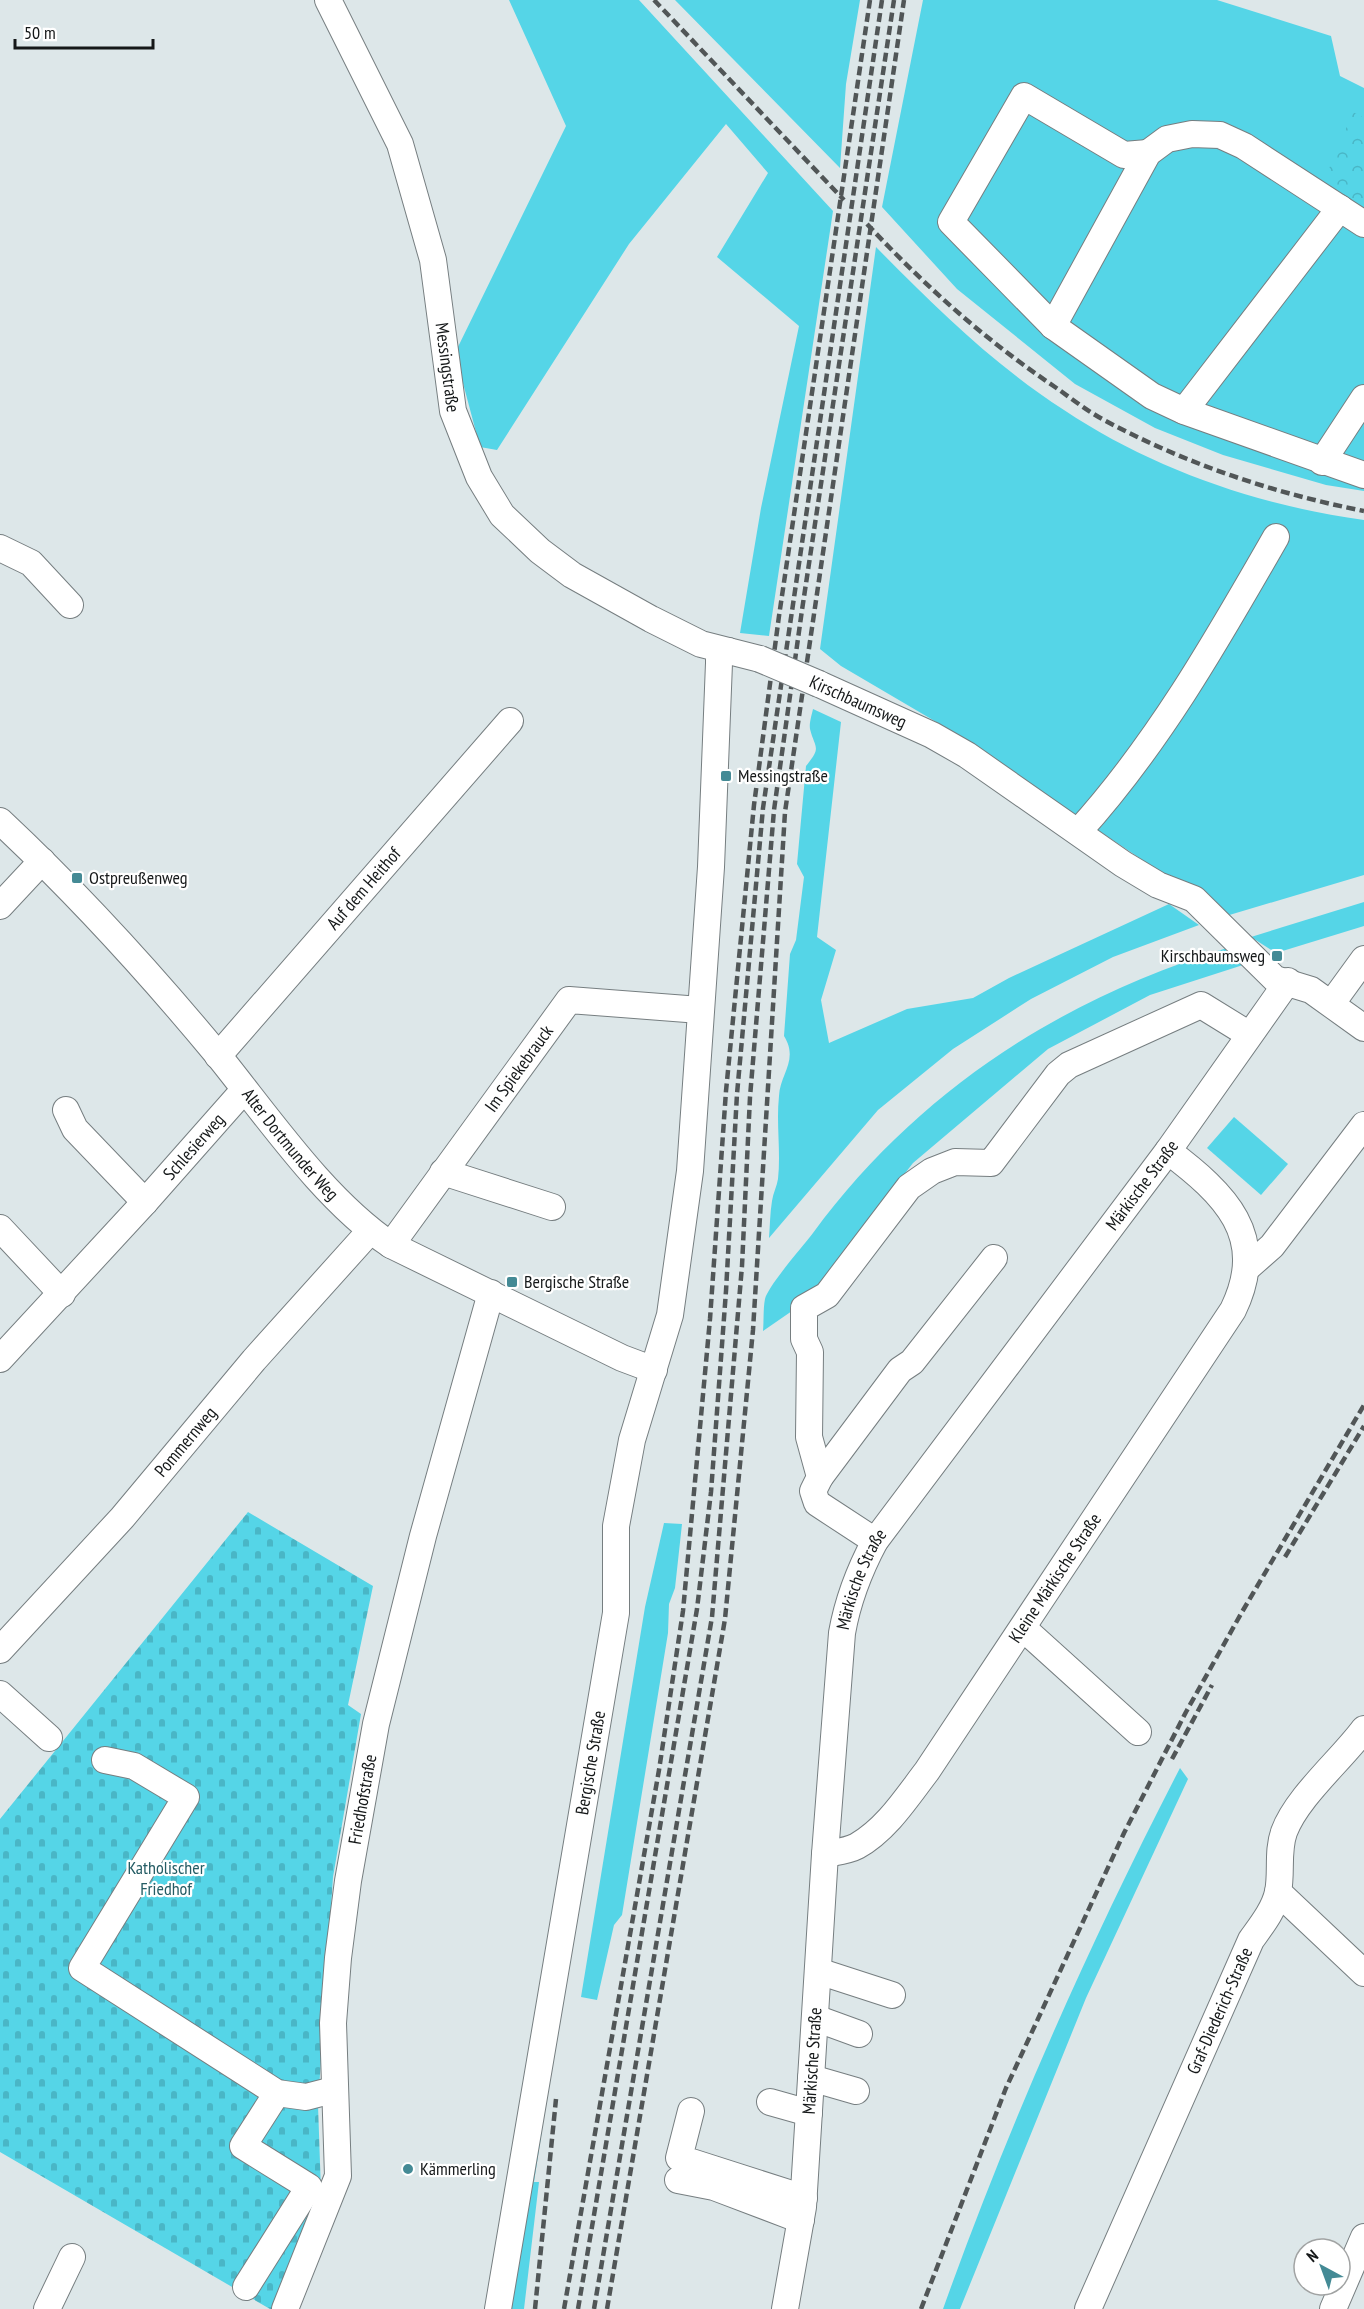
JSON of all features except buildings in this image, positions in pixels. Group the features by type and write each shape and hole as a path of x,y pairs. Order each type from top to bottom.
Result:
{"street":[{"name":"Messingstraße","path":"328,0 400,144 433,260 453,411 479,477 502,515 540,551 572,575 701,644 728,651"},
{"path":"1148,153 1124,155 1024,96 951,222 1053,326 1152,396 1184,411 1322,462 1364,475"},
{"path":"1053,326 1148,153 1167,140 1183,135 1220,135 1244,146 1364,224"},
{"path":"1184,411 1340,208"},
{"path":"1322,462 1364,398"},
{"path":"1078,832 1143,753 1222,632 1276,537"},
{"path":"0,548 31,564 70,604"},
{"name":"Kirschbaumsweg","path":"728,651 760,659 941,740 1004,779 1158,885 1194,899 1275,979 1288,981 1311,990 1364,1028"},
{"name":"Bergische Straße","path":"498,2309 616,1612 616,1526 632,1440 670,1315 689,1182 711,867 719,658 728,651"},
{"name":"Auf dem Heithof","path":"218,1056 510,721"},
{"name":"Alter Dortmunder Weg","path":"0,821 42,861 140,964 323,1183 370,1231 391,1245 621,1358 654,1370"},
{"path":"0,906 42,861"},
{"path":"1332,1003 1364,959"},
{"name":"Märkische Straße","path":"785,2309 802,2209 842,1633 847,1604 860,1569 875,1540 1168,1151 1248,1034 1288,981"},
{"name":"Im Spiekebrauck","path":"391,1245 569,1000 700,1010"},
{"path":"819,1477 809,1437 810,1352 804,1339 804,1308 827,1295 909,1187 932,1171 956,1162 991,1162 1058,1074 1069,1065 1146,1029 1201,1005 1248,1034"},
{"name":"Schlesierweg","path":"0,1359 62,1294 244,1090"},
{"path":"66,1110 75,1129 145,1202"},
{"path":"1247,1268 1272,1246 1364,1125"},
{"name":"Kleine Märkische Straße","path":"825,1854 855,1846 894,1814 927,1771 1024,1629 1233,1310 1243,1289 1247,1268 1241,1228 1232,1210 1197,1173 1168,1151"},
{"path":"443,1172 552,1207"},
{"path":"0,1228 62,1294"},
{"name":"Pommernweg","path":"0,1650 122,1518 254,1360 370,1231"},
{"path":"875,1540 817,1503 813,1491 819,1477 900,1370 912,1362 994,1258"},
{"name":"Friedhofstraße","path":"285,2309 338,2176 333,2090 333,2023 338,1958 348,1881 376,1724 420,1545 491,1293"},
{"path":"1024,1629 1138,1732"},
{"path":"0,1694 49,1738"},
{"name":"Graf-Diederich-Straße","path":"1088,2309 1251,1940 1267,1918 1278,1892 1278,1859 1284,1832 1293,1815 1364,1729"},
{"path":"105,1760 134,1766 186,1797 82,1968 277,2093 306,2097 333,2090"},
{"path":"1278,1892 1364,1973"},
{"path":"818,1971 892,1995"},
{"path":"815,2018 859,2034"},
{"path":"811,2078 856,2091"},
{"path":"246,2287 309,2187 243,2146 277,2093"},
{"path":"770,2102 809,2113"},
{"path":"691,2111 679,2158 802,2209"},
{"path":"678,2180 802,2209"},
{"path":"1333,2309 1364,2237"},
{"path":"47,2309 72,2257"}],"green space":[{"path":"509,0 639,0 833,211 769,636 740,633 761,508 799,326 717,257 768,173 726,124 629,244 497,450 480,447 455,353 566,126"},
{"path":"675,0 860,0 846,84 840,168"},
{"path":"923,0 1217,0 1331,36 1340,76 1364,88 1364,491 1326,485 1223,455 1155,428 1075,384 957,289 882,207"},
{"path":"1353,112 1364,118 1364,211 1320,190"},
{"path":"876,247 943,313 1013,374 1098,431 1133,450 1208,482 1286,505 1364,520 1364,875 1226,916 938,723 841,666 820,649"},
{"path":"813,709 841,722 817,937 836,950 821,1000 829,1043 907,1009 973,998 1009,978 1169,904 1199,925 1113,957 1031,999 953,1049 878,1110 769,1238 771,1206 779,1169 779,1096 790,1052 784,1036 790,954 796,940 804,877 797,864 806,766 816,751 810,727"},
{"path":"1364,902 1364,926 1276,953 1251,937"},
{"path":"1227,948 1243,965 1150,995 1048,1049 913,1163 805,1302 763,1331 765,1299 786,1266 854,1182 898,1136 946,1094 996,1057 1050,1023 1106,994 1166,969"},
{"path":"1234,1117 1288,1164 1261,1195 1207,1148"},
{"name":"Katholischer Friedhof","path":"248,1512 373,1586 348,1705 361,1714 333,1877 318,2105 321,2192 274,2309 270,2309 0,2152 0,1819"},
{"path":"664,1523 682,1524 675,1588 669,1604 668,1633 622,1915 614,1925 597,2000 581,1997 645,1607"},
{"path":"1180,1768 1188,1779 1086,1998 960,2309 943,2309 995,2171 1052,2034 1114,1900"},
{"path":"540,2111 542,2130 534,2182 539,2182 524,2309 505,2309"}],"railway":[{"path":"654,0 844,200"},
{"path":"564,2309 659,1770 683,1611 710,1319 726,1091 754,805 779,616 870,0"},
{"path":"578,2309 697,1609 711,1492 726,1291 737,1094 763,808 882,0"},
{"path":"594,2309 712,1617 742,1266 750,1097 774,810 894,0"},
{"path":"607,2309 725,1619 753,1330 785,812 904,0"},
{"path":"867,224 934,291 980,331 1085,409 1135,436 1198,463 1263,486 1364,511"},
{"path":"921,2309 1006,2088 1124,1833 1186,1712 1242,1612 1364,1405"},
{"path":"1285,1557 1364,1426"},
{"path":"1172,1759 1212,1685"},
{"path":"535,2309 556,2099"}],"place":[{"name":"Messingstraße","path":"726,776"},
{"name":"Ostpreußenweg","path":"77,878"},
{"name":"Kirschbaumsweg","path":"1277,956"},
{"name":"Bergische Straße","path":"512,1282"},
{"name":"Kämmerling","path":"408,2169"}]}
